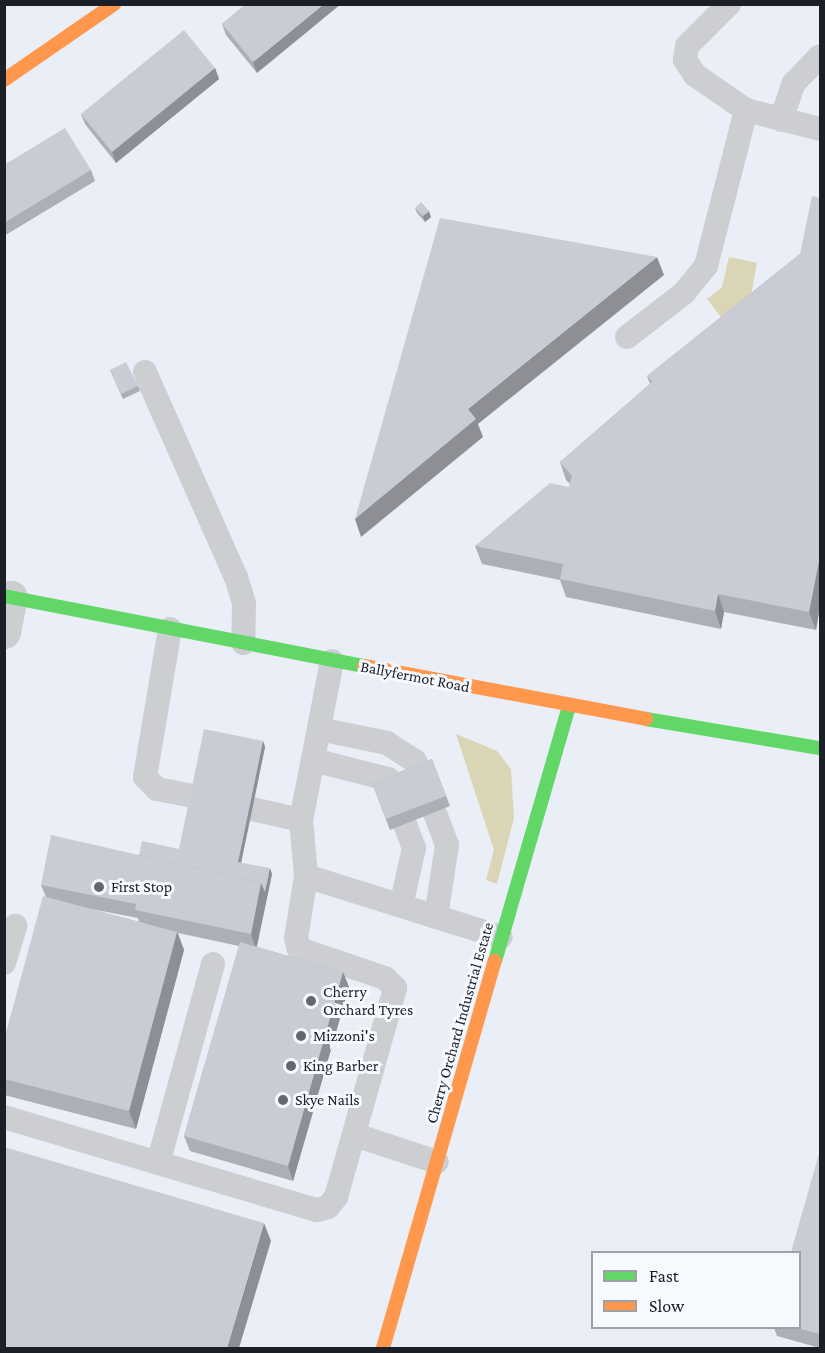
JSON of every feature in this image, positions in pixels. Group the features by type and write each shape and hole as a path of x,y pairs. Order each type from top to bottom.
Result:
{"main road":[{"path":"4,80 114,4"},
{"name":"Ballyfermot Road","path":"8,596 569,706 820,748"},
{"name":"Cherry Orchard Industrial Estate","path":"383,1348 569,706"}],"street":[{"name":"Ballyfermot Road","path":"4,632 8,596"}],"lane":[{"path":"729,4 701,27 687,46 685,60 718,95 746,110 820,129"},
{"path":"780,120 794,83 820,56"},
{"path":"627,337 684,293 706,266 746,110"},
{"path":"145,372 236,577 244,604 243,643"},
{"path":"170,629 145,777 157,789 194,796"},
{"path":"4,1117 317,1210 328,1207 336,1197 395,988 385,978 299,949 296,938 306,876 301,820 332,661"},
{"path":"319,729 387,743 415,761 447,845 436,916"},
{"path":"313,760 388,779 414,848 401,906"},
{"path":"252,809 301,820"},
{"path":"306,876 501,937"},
{"path":"4,963 15,926"},
{"path":"158,1163 213,964"},
{"path":"355,1135 436,1162"}],"shaded area":[{"path":"729,257 757,263 751,295 724,321 707,299 722,287"},
{"path":"456,734 497,751 511,769 514,818 497,884 486,880 494,850"}],"building":[{"path":"246,4 324,4 253,62 222,24"},
{"path":"184,30 215,68 112,152 81,114"},
{"path":"65,128 91,170 4,223 4,165"},
{"path":"812,196 820,198 820,556 809,612 718,594 715,611 560,579 563,564 475,546 550,483 569,487 572,476 560,462 652,382 647,376 800,254"},
{"path":"421,202 429,211 423,216 415,208"},
{"path":"440,218 657,257 468,409 476,419 355,519"},
{"path":"126,362 138,386 121,394 110,370"},
{"path":"204,729 263,741 238,862 270,868 265,892 261,883 139,855 142,841 179,849"},
{"path":"432,759 446,796 386,819 372,783"},
{"path":"51,835 261,883 251,934 135,910 136,904 41,885"},
{"path":"43,896 177,932 129,1111 4,1079 4,1040"},
{"path":"240,942 343,972 288,1166 184,1136"},
{"path":"4,1147 264,1223 227,1348 4,1348"},
{"path":"820,1150 820,1334 800,1329 801,1251 791,1251"}],"traffic: fast":[{"path":"4,596 364,666"},
{"path":"495,961 569,706"},
{"path":"646,719 820,748"}],"traffic: slow":[{"path":"4,80 114,4"},
{"path":"364,666 646,719"},
{"path":"383,1348 495,961"}],"place":[{"name":"First Stop","path":"99,887"},
{"name":"Cherry Orchard Tyres","path":"311,1001"},
{"name":"Mizzoni's","path":"301,1036"},
{"name":"King Barber","path":"291,1066"},
{"name":"Skye Nails","path":"283,1100"}]}
